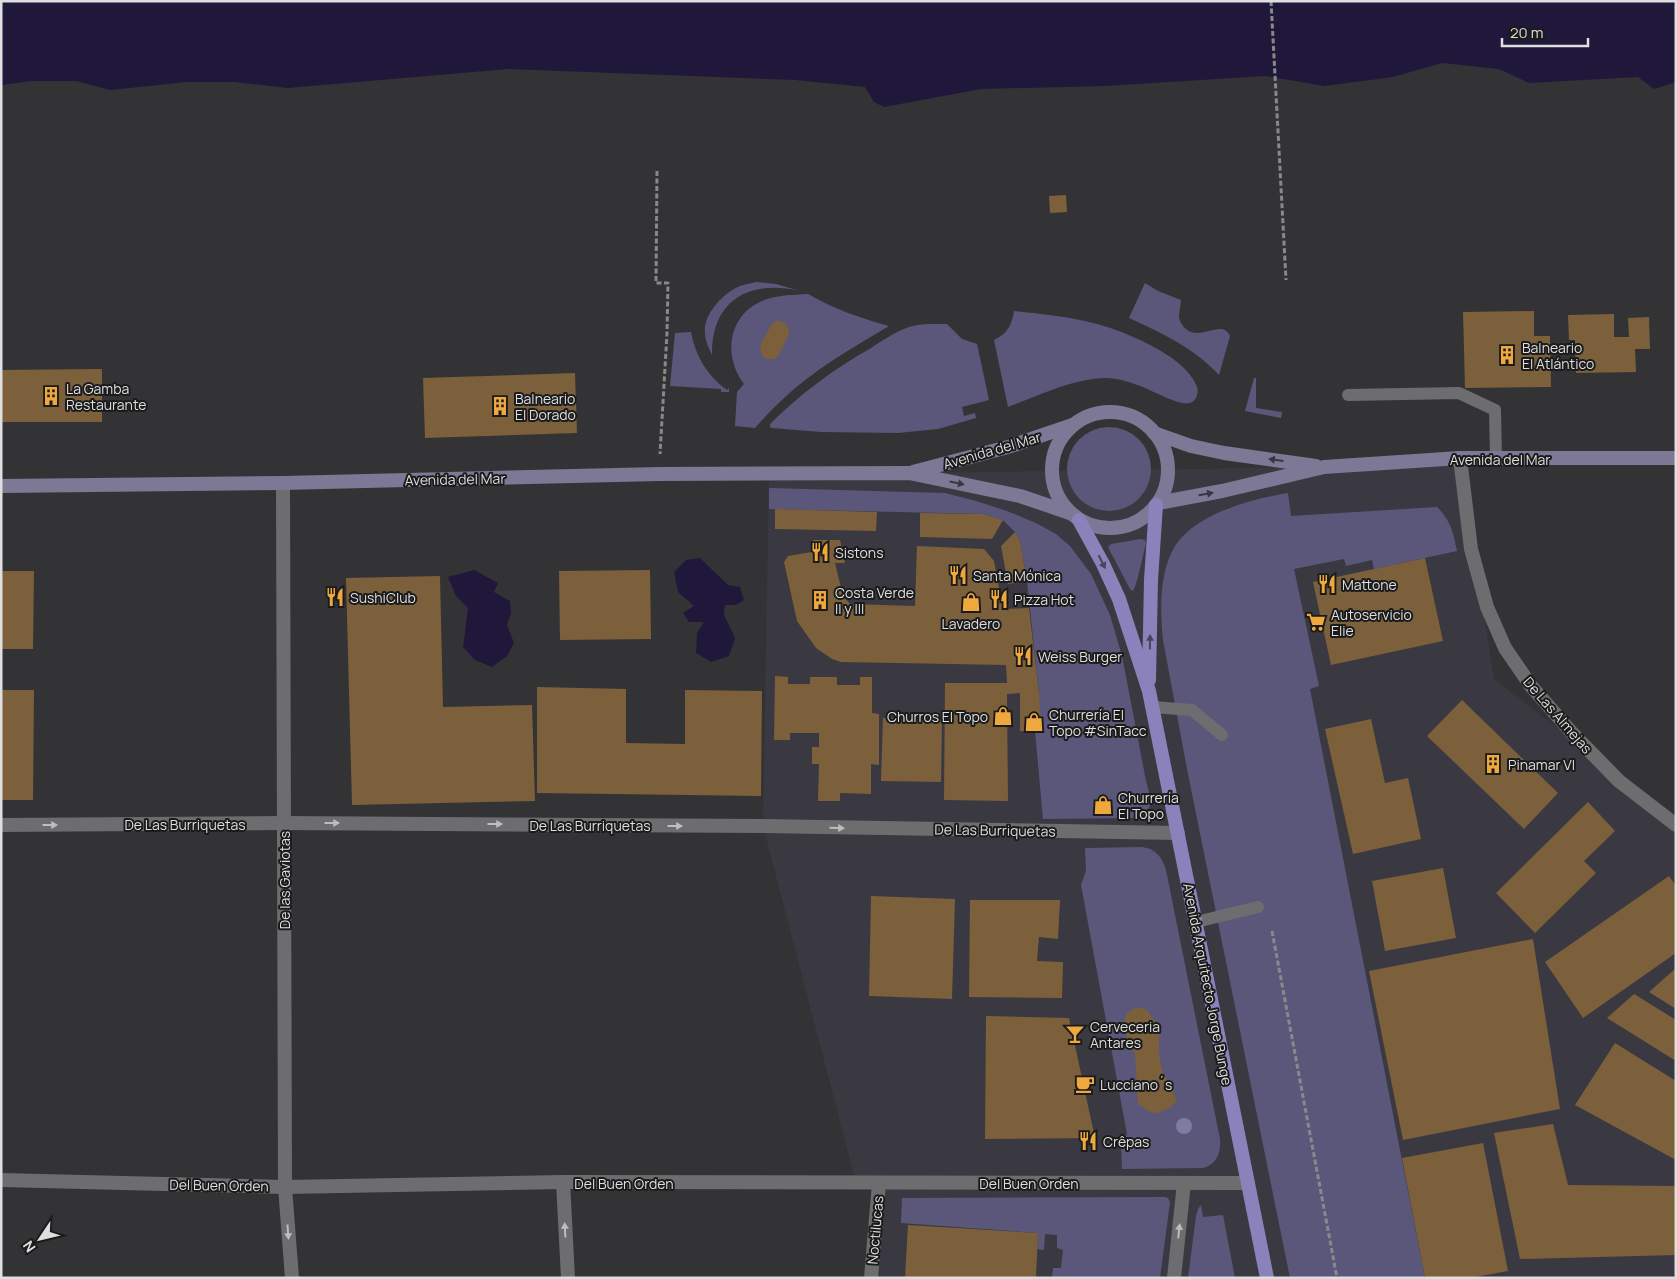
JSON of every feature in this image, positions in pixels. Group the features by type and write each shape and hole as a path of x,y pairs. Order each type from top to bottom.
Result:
{"main road":[{"path":"1116,412 1130,416 1154,433 1162,446 1167,460 1168,475 1157,504 1144,517 1129,525 1112,528 1095,526 1074,516 1060,500 1053,484 1052,468 1055,451 1062,437 1074,425 1086,417 1116,412"},
{"name":"Avenida del Mar","path":"910,473 1008,447 1074,425"},
{"name":"Avenida del Mar","path":"1154,433 1191,446 1224,454 1324,467"},
{"name":"Avenida del Mar","path":"1157,504 1324,467 1460,458 1676,458"},
{"name":"Avenida del Mar","path":"1,486 283,483 659,474 910,473 1020,496 1074,516"},
{"name":"Avenida Arquitecto Jorge Bunge","path":"1149,691 1151,580 1157,504"},
{"name":"Avenida Arquitecto Jorge Bunge","path":"1074,516 1103,564 1119,599 1149,691 1267,1278"}],"street":[{"name":"De Las Almejas","path":"1460,458 1471,549 1487,606 1505,648 1531,686 1573,734 1619,780 1676,825"},
{"name":"De las Gaviotas","path":"283,483 285,1187 292,1278"},
{"name":"De Las Burriquetas","path":"1,825 283,823 743,826 1178,833"},
{"name":"Del Buen Orden","path":"1,1180 285,1187 563,1182 1248,1183"},
{"path":"563,1182 568,1278"},
{"name":"Noctilucas","path":"871,1278 879,1183"},
{"path":"1174,1278 1184,1183"}],"lane":[{"path":"1348,395 1459,393 1495,410 1496,458"},
{"path":"1152,707 1192,710 1222,735"},
{"path":"1196,922 1258,906"}],"path":[{"path":"1271,1 1286,280"},
{"path":"657,171 656,283 668,283 659,474"},
{"path":"1272,931 1337,1278"}],"shaded area":[{"path":"1,1 1676,1 1676,82 1654,89 1638,77 1529,83 1499,69 1442,63 1393,77 1324,86 1265,76 1105,86 981,89 884,107 874,102 865,87 795,80 508,69 288,88 234,82 187,82 110,90 76,81 32,81 1,85"},
{"path":"756,282 776,284 800,291 765,288 750,291 737,298 726,307 718,320 713,336 712,355 706,342 705,333 705,327 710,314 718,302 729,292 739,286"},
{"path":"1145,283 1158,291 1181,300 1179,319 1183,326 1190,331 1196,333 1221,329 1226,331 1230,336 1219,375 1188,349 1129,318"},
{"path":"808,294 847,313 889,326 833,360 807,379 778,403 755,428 735,426 737,392 744,384 733,363 731,351 735,329 740,319 748,310 763,300"},
{"path":"1014,311 1083,321 1105,326 1136,338 1181,365 1191,376 1197,387 1196,397 1190,403 1179,402 1132,383 1106,378 1069,384 1008,407 994,340 1008,328"},
{"path":"947,324 962,339 977,344 989,400 962,407 964,416 975,413 976,418 938,429 898,433 821,432 770,427 770,424 793,402 844,365 889,336 914,326"},
{"path":"691,332 699,357 708,372 727,390 729,388 729,392 721,392 721,389 670,386 675,333"},
{"path":"1254,378 1256,378 1256,408 1282,412 1281,418 1245,411"},
{"path":"1101,427 1117,427 1133,434 1144,445 1151,461 1148,485 1139,499 1133,504 1117,511 1101,511 1085,504 1074,493 1067,477 1067,461 1074,445 1085,434"},
{"path":"1460,458 1494,679 1676,820 1676,1278 871,1278 879,1183 856,1183 763,826 769,475 1324,467"},
{"path":"769,488 945,493 1007,511 1056,534 1070,546 1091,574 1110,615 1122,656 1149,792 1150,802 1147,811 1137,818 1043,819 1035,731 1039,693 1027,581 1020,541 1015,532 1003,520 983,514 769,509"},
{"path":"1288,493 1291,516 1437,507 1451,527 1457,551 1374,569 1372,560 1346,566 1344,559 1294,569 1319,686 1310,689 1425,1278 1290,1278 1188,774 1163,640 1161,604 1163,580 1170,556 1184,534 1211,516 1226,509"},
{"path":"1145,540 1146,544 1133,591 1130,589 1108,547 1111,544"},
{"path":"700,558 728,585 740,587 744,600 736,605 725,605 724,615 735,638 729,656 711,662 696,653 697,633 704,622 689,622 683,613 694,606 678,592 674,572 686,560"},
{"path":"474,570 498,583 494,592 510,601 511,613 507,625 514,643 507,656 492,667 475,660 463,647 468,608 456,596 448,577"},
{"path":"1142,847 1158,854 1166,870 1220,1139 1220,1149 1215,1161 1203,1168 1122,1169 1121,1145 1127,1134 1081,885 1086,871 1085,848"},
{"path":"1165,1197 1170,1202 1160,1278 1052,1278 1053,1268 1061,1268 1063,1250 1057,1248 1057,1235 1045,1234 1044,1250 1037,1249 1038,1233 901,1223 902,1198"},
{"path":"1201,1205 1203,1217 1223,1215 1235,1278 1188,1278 1196,1216"}],"building":[{"path":"1066,195 1067,212 1050,213 1049,196"},
{"name":"Balneario El Atlántico","path":"1534,311 1534,336 1550,336 1551,387 1465,388 1463,312"},
{"path":"1614,314 1614,337 1629,337 1628,318 1649,317 1650,349 1635,349 1636,372 1576,373 1575,340 1569,340 1568,315"},
{"path":"776,321 786,324 789,334 779,355 774,359 767,359 762,356 760,346 771,325"},
{"name":"La Gamba Restaurante","path":"102,369 102,422 1,422 1,370"},
{"name":"Balneario El Dorado","path":"575,373 577,433 425,438 423,378"},
{"path":"775,509 877,512 876,531 775,529"},
{"path":"920,513 983,514 1003,520 992,539 920,537"},
{"path":"1015,532 1020,541 1027,581 1008,584 1001,546"},
{"path":"813,540 840,540 845,563 835,563 843,596 850,604 915,606 917,546 984,549 994,561 1003,609 1029,608 1039,693 1041,731 1020,731 1020,693 1007,694 1008,801 944,800 945,683 1007,683 1006,665 841,662 832,659 816,648 797,621 784,562 788,556 812,552"},
{"path":"1425,558 1443,641 1331,665 1313,582"},
{"path":"650,570 651,639 560,640 559,571"},
{"path":"1,571 34,571 33,649 1,649"},
{"path":"440,576 443,707 532,705 535,801 352,805 346,578"},
{"path":"775,676 788,677 788,684 810,684 810,677 837,677 837,685 860,685 860,677 872,677 872,713 879,714 879,765 871,764 871,794 840,793 840,801 818,801 819,764 812,764 812,747 819,747 819,733 790,733 790,740 774,740"},
{"path":"537,687 626,689 626,743 685,744 685,690 762,691 761,796 537,793"},
{"path":"1,690 34,690 33,800 1,800"},
{"name":"Pinamar VI","path":"1462,700 1558,793 1524,829 1427,736"},
{"path":"883,718 942,720 941,782 881,781"},
{"path":"1371,719 1385,783 1408,778 1421,839 1353,854 1325,729"},
{"path":"1588,802 1615,831 1584,861 1596,873 1535,933 1496,893"},
{"path":"1443,868 1456,938 1385,951 1372,881"},
{"path":"1669,876 1676,886 1676,953 1583,1018 1545,962"},
{"path":"871,896 955,899 952,999 869,996"},
{"path":"970,900 1060,900 1058,939 1039,937 1037,961 1063,962 1062,998 969,997"},
{"path":"1533,939 1560,1109 1403,1140 1369,971"},
{"path":"1676,968 1676,1009 1649,992"},
{"path":"1634,994 1676,1020 1676,1061 1607,1018"},
{"path":"1139,1007 1148,1011 1157,1025 1162,1070 1177,1100 1171,1107 1158,1113 1150,1112 1138,1104 1135,1054 1123,1029 1127,1013"},
{"path":"986,1016 1069,1018 1095,1138 985,1139"},
{"path":"1615,1043 1676,1081 1676,1160 1575,1105"},
{"path":"1553,1124 1568,1185 1676,1186 1676,1255 1520,1259 1494,1133"},
{"path":"1483,1143 1508,1271 1470,1278 1425,1278 1402,1158"},
{"path":"908,1225 1038,1233 1036,1278 905,1278"}],"place":[{"name":"Balneario El Atlántico","path":"1507,355"},
{"name":"La Gamba Restaurante","path":"51,396"},
{"name":"Balneario El Dorado","path":"500,406"},
{"name":"Sistons","path":"820,552"},
{"name":"Santa Mónica","path":"958,575"},
{"name":"Mattone","path":"1327,584"},
{"name":"SushiClub","path":"335,597"},
{"name":"Pizza Hot","path":"999,599"},
{"name":"Costa Verde II y III","path":"820,600"},
{"name":"Lavadero","path":"971,602"},
{"name":"Autoservicio Elie","path":"1316,622"},
{"name":"Weiss Burger","path":"1023,656"},
{"name":"Churros El Topo","path":"1003,716"},
{"name":"Churrería El Topo #SinTacc","path":"1034,722"},
{"name":"Pinamar VI","path":"1493,764"},
{"name":"Churrería El Topo","path":"1103,805"},
{"name":"Cerveceria Antares","path":"1075,1034"},
{"name":"Lucciano´s","path":"1085,1084"},
{"name":"Crêpas","path":"1088,1141"}]}
